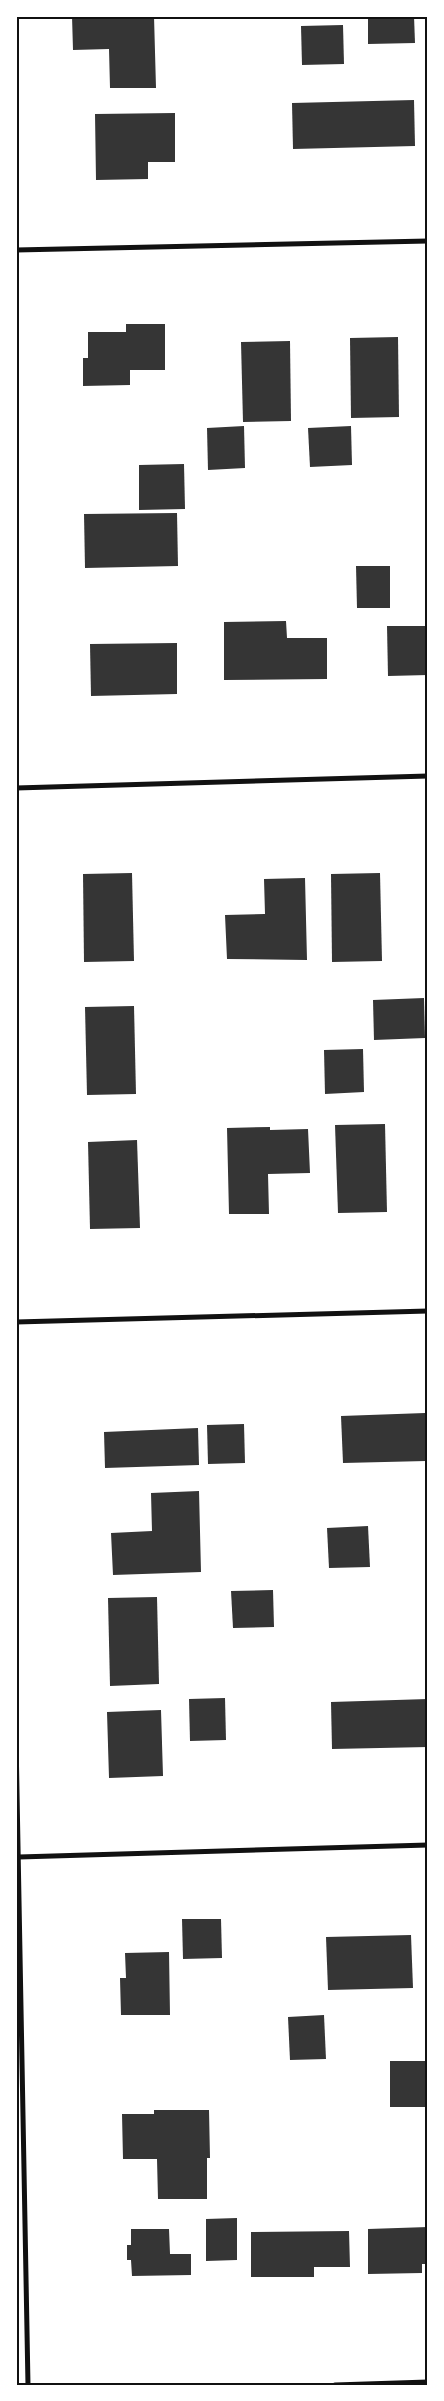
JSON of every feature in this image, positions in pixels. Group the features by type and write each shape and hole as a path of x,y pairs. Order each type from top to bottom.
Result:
{"street":[{"path":"16,250 428,241"},
{"path":"16,788 428,776"},
{"path":"16,1322 428,1310"},
{"path":"16,1739 28,2385"},
{"path":"19,1857 428,1846"},
{"path":"335,2385 428,2382"}],"building":[{"path":"72,16 154,16 156,88 110,88 109,49 73,50"},
{"path":"368,16 414,16 415,43 368,44"},
{"path":"343,25 344,64 302,65 301,26"},
{"path":"414,100 415,146 293,149 292,103"},
{"path":"175,113 175,162 148,162 148,179 96,180 95,114"},
{"path":"126,324 165,324 165,370 130,370 130,385 83,386 83,358 88,358 88,332 126,332"},
{"path":"398,337 399,417 351,418 350,338"},
{"path":"290,341 291,421 243,422 241,342"},
{"path":"244,426 245,468 208,470 207,428"},
{"path":"351,426 352,465 310,467 308,428"},
{"path":"184,464 185,509 139,510 139,465"},
{"path":"177,513 178,566 85,568 84,514"},
{"path":"356,566 390,566 390,608 357,608"},
{"path":"286,621 287,638 327,638 327,679 224,680 224,622"},
{"path":"387,626 428,626 428,675 388,676"},
{"path":"177,643 177,694 91,696 90,644"},
{"path":"132,873 134,961 84,962 83,874"},
{"path":"380,873 382,961 332,962 331,874"},
{"path":"305,878 307,960 227,959 225,915 265,914 264,879"},
{"path":"424,998 425,1038 374,1040 373,1000"},
{"path":"134,1006 136,1094 87,1095 85,1007"},
{"path":"363,1049 364,1092 325,1094 324,1050"},
{"path":"385,1124 387,1212 338,1213 335,1125"},
{"path":"270,1127 270,1130 308,1129 310,1173 268,1174 269,1214 229,1214 227,1128"},
{"path":"137,1140 140,1228 90,1229 88,1142"},
{"path":"425,1413 426,1461 343,1463 341,1416"},
{"path":"244,1424 245,1463 208,1464 207,1425"},
{"path":"198,1428 199,1465 105,1468 104,1432"},
{"path":"199,1491 201,1572 113,1575 111,1533 152,1531 151,1493"},
{"path":"368,1526 370,1567 329,1568 327,1528"},
{"path":"273,1590 274,1627 233,1628 231,1591"},
{"path":"157,1597 159,1684 110,1686 108,1598"},
{"path":"225,1698 226,1740 190,1741 189,1699"},
{"path":"428,1699 428,1747 332,1749 331,1702"},
{"path":"161,1710 163,1776 109,1778 107,1712"},
{"path":"182,1919 221,1919 222,1958 183,1959"},
{"path":"411,1935 413,1988 328,1990 326,1937"},
{"path":"169,1952 170,2015 121,2015 120,1978 126,1978 125,1953"},
{"path":"324,2015 326,2059 290,2060 288,2017"},
{"path":"390,2061 428,2061 428,2107 390,2107"},
{"path":"154,2110 209,2110 210,2158 207,2158 207,2199 158,2199 157,2159 123,2159 122,2114 154,2114"},
{"path":"237,2218 237,2260 206,2261 206,2219"},
{"path":"428,2227 428,2264 422,2264 422,2273 368,2274 368,2229"},
{"path":"131,2229 169,2229 170,2254 191,2254 191,2275 132,2276 131,2260 127,2260 127,2245 131,2245"},
{"path":"349,2231 350,2267 314,2267 314,2277 251,2277 251,2232"}]}
